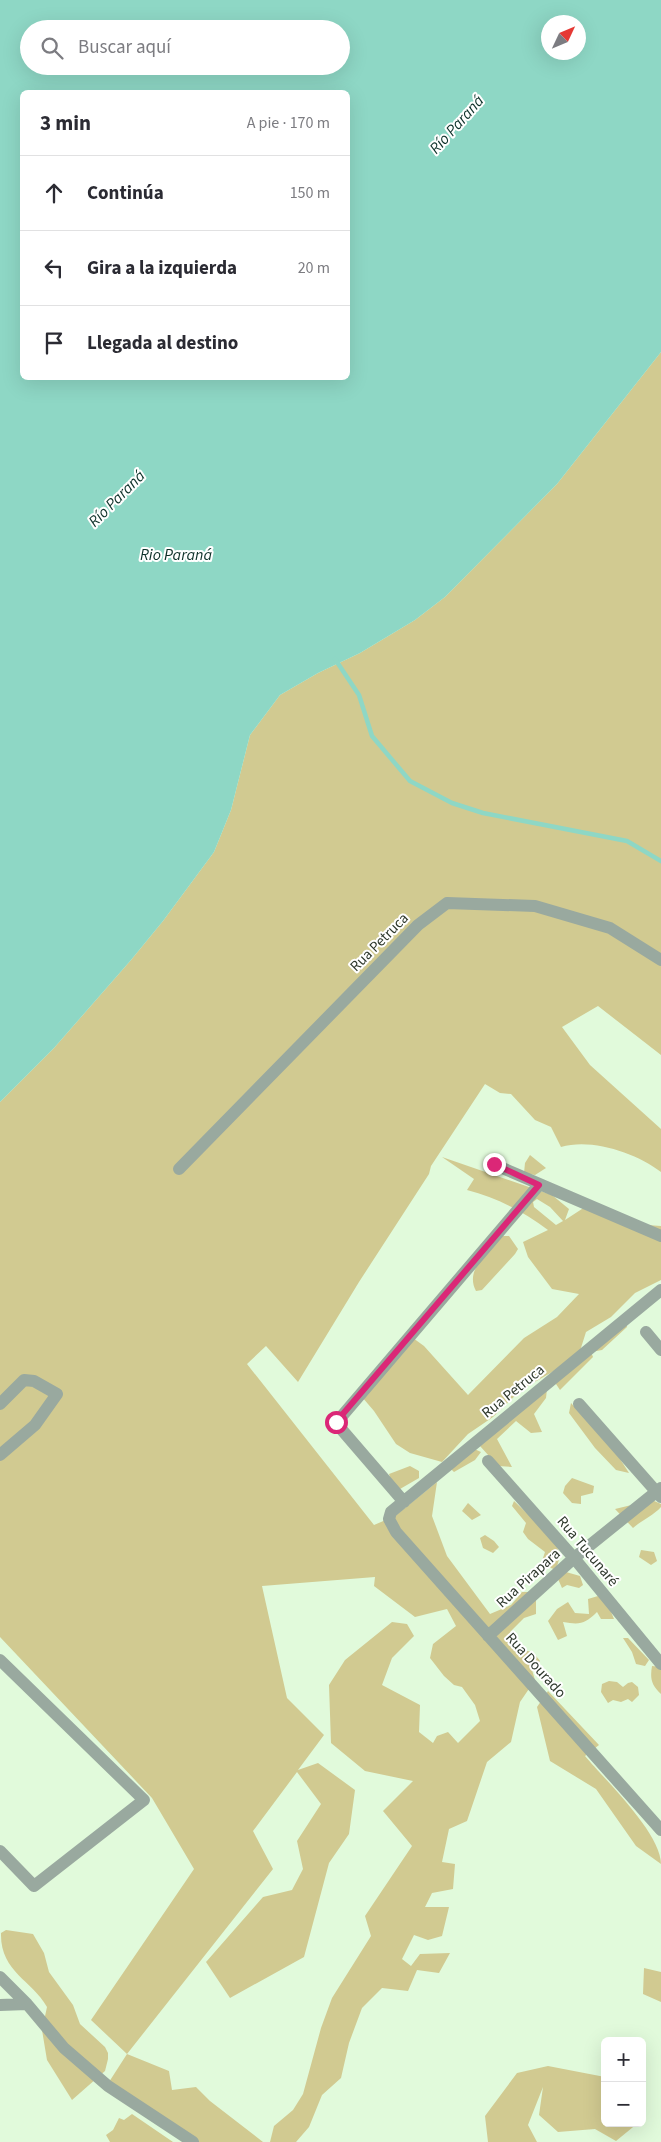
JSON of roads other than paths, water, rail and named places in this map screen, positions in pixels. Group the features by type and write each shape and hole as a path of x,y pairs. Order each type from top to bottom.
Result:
{"street":[{"name":"Rua Petruca","path":"179,1169 418,925 447,903 536,906 610,928 661,960"},
{"path":"494,1164 661,1236"},
{"path":"404,1502 336,1422 539,1185"},
{"name":"Rua Petruca","path":"389,1519 391,1512 661,1290"},
{"path":"646,1332 661,1350"},
{"path":"0,1404 24,1380 34,1382 56,1394 35,1425 0,1455"},
{"path":"579,1404 660,1492"},
{"name":"Rua Tucunaré","path":"488,1461 574,1558 661,1664"},
{"name":"Rua Pirapara","path":"488,1636 574,1558 660,1492"},
{"name":"Rua Dourado","path":"389,1519 396,1532 661,1830"},
{"path":"0,1660 144,1800 34,1886 0,1851"},
{"path":"0,1977 27,2004 64,2048 108,2086 193,2142"},
{"path":"0,2005 27,2004"}],"water":[{"name":"Rio Paraná","path":"0,0 661,0 661,352 557,484 445,597 415,620 360,653 318,673 280,695 250,735 231,810 214,852 163,921 54,1048 0,1102"}],"waterway":[{"path":"335,659 359,695 372,736 410,781 452,803 483,813 627,841 661,861"}],"water label":[{"name":"Río Paraná","path":"456,124"},
{"name":"Río Paraná","path":"116,498"}]}
